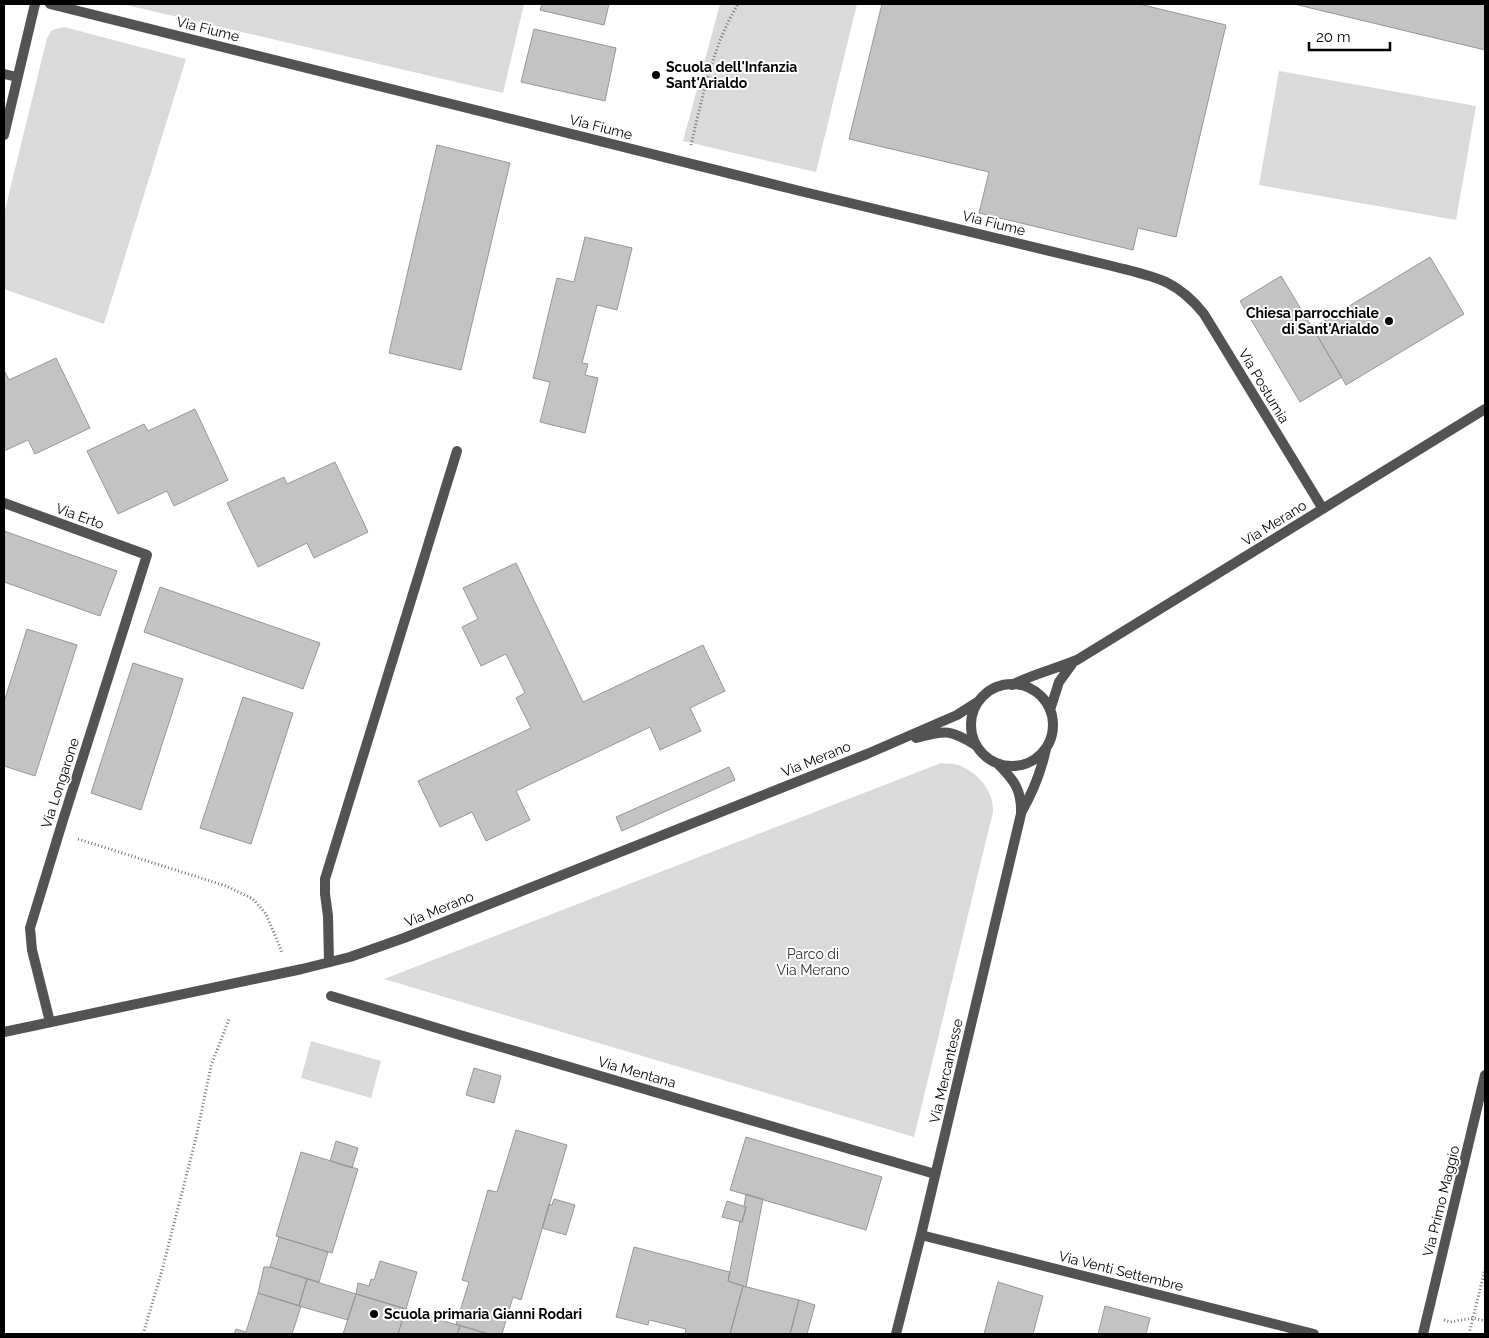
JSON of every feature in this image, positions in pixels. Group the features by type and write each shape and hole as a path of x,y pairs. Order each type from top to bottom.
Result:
{"street":[{"path":"4,135 35,4"},
{"name":"Via Fiume","path":"50,4 1146,274"},
{"path":"4,74 18,77"},
{"name":"Via Postumia","path":"1146,274 1184,291 1204,314 1323,509"},
{"name":"Via Merano","path":"1077,660 1485,409"},
{"path":"329,962 328,916 324,894 325,879 457,452"},
{"name":"Via Erto","path":"4,504 147,555"},
{"name":"Via Longarone","path":"50,1022 32,950 30,928 58,833 147,555"},
{"path":"1012,685 1029,676 1077,660"},
{"path":"1050,710 1059,682 1066,671 1077,660"},
{"path":"1006,684 1012,685 1020,685 1032,690 1043,698 1050,710 1053,723 1052,736 1046,748 1036,758 1024,764 1011,766 998,764 986,757 977,746 972,734 971,721 975,708 982,696 1006,684"},
{"path":"867,754 957,715 979,702"},
{"path":"867,754 940,732 952,732 977,746"},
{"name":"Via Mercantesse","path":"1021,814 1036,785 1046,748"},
{"name":"Via Merano","path":"4,1032 350,957 404,938 867,754"},
{"name":"Via Mercantesse","path":"896,1334 1021,814 1019,792 1013,779 998,764"},
{"name":"Via Mentana","path":"331,996 935,1174"},
{"name":"Via Primo Maggio","path":"1423,1334 1485,1075"},
{"name":"Via Venti Settembre","path":"921,1235 1314,1334"}],"path":[{"path":"687,162 715,56 729,18 738,4"},
{"path":"58,833 226,886 254,899 266,914 282,952"},
{"path":"143,1334 161,1274 196,1138 211,1066 228,1019"},
{"path":"1469,1334 1485,1269"},
{"path":"1427,1315 1450,1322 1473,1318 1485,1321"}],"green space":[{"path":"122,4 524,4 503,93"},
{"path":"720,4 857,4 816,172 683,141"},
{"path":"64,27 186,59 104,324 4,289 4,214 47,38 52,30"},
{"path":"1279,71 1476,106 1456,220 1259,185"},
{"name":"Parco di Via Merano","path":"941,763 959,765 980,779 991,798 993,812 914,1137 384,979"},
{"path":"311,1041 381,1061 371,1098 301,1078"}],"building":[{"path":"542,4 609,4 604,25 540,10"},
{"path":"882,4 1139,4 1226,25 1176,237 1138,228 1133,250 979,213 989,172 849,139"},
{"path":"1294,4 1485,4 1485,50"},
{"path":"534,29 616,48 605,101 521,82"},
{"path":"437,145 510,163 461,370 389,353"},
{"path":"585,237 632,248 617,310 597,305 582,363 588,364 585,375 598,378 585,433 540,422 550,382 533,378 557,278 574,282"},
{"name":"Chiesa parrocchiale di Sant'Arialdo","path":"1430,257 1464,314 1346,385 1313,328"},
{"path":"1281,276 1342,377 1300,402 1240,301"},
{"path":"56,358 90,428 35,454 28,440 4,451 4,373 9,380"},
{"path":"195,409 228,480 174,506 167,491 118,514 87,451 144,424 148,431"},
{"path":"335,462 368,532 314,558 307,543 258,567 227,503 284,477 287,484"},
{"path":"4,531 117,571 100,616 4,582"},
{"path":"516,563 583,702 703,645 725,691 690,708 701,731 660,750 650,727 516,791 530,820 486,841 472,812 440,827 418,781 531,728 516,698 525,693 506,654 481,666 462,627 478,619 463,588"},
{"path":"160,587 320,643 303,689 144,632"},
{"path":"27,629 77,645 35,776 4,766 4,702"},
{"path":"133,663 183,679 141,810 91,793"},
{"path":"243,697 293,713 251,844 200,828"},
{"path":"729,767 735,780 622,831 616,817"},
{"path":"474,1068 501,1076 494,1103 466,1095"},
{"path":"516,1130 567,1145 521,1300 513,1297 502,1334 489,1334 456,1324 469,1282 462,1280 488,1190 497,1192"},
{"path":"746,1137 882,1177 866,1230 730,1190"},
{"path":"336,1141 358,1148 352,1168 330,1161"},
{"path":"301,1152 358,1169 332,1253 276,1236"},
{"path":"746,1194 763,1199 746,1287 728,1281 740,1221 742,1222 746,1207 744,1206"},
{"path":"554,1199 575,1205 566,1235 542,1228 549,1204 552,1205"},
{"path":"727,1201 746,1207 742,1222 722,1217"},
{"path":"279,1237 328,1252 319,1282 270,1267"},
{"path":"634,1247 730,1272 728,1281 743,1286 730,1334 685,1334 686,1329 649,1320 648,1325 616,1317"},
{"path":"380,1261 417,1272 406,1309 356,1294 358,1283 369,1286 371,1279 374,1280"},
{"path":"264,1267 270,1267 307,1279 299,1306 258,1293"},
{"path":"307,1279 356,1294 348,1320 299,1306"},
{"path":"998,1282 1043,1296 1033,1334 984,1334"},
{"path":"743,1286 799,1300 790,1334 730,1334"},
{"path":"258,1293 301,1306 292,1334 234,1334 236,1329 246,1332"},
{"path":"356,1294 406,1309 398,1334 343,1334"},
{"path":"799,1300 815,1305 807,1334 790,1334"},
{"path":"1105,1306 1150,1318 1146,1334 1098,1334"},
{"path":"406,1309 460,1326 457,1334 398,1334"},
{"path":"460,1326 489,1334 457,1334"}],"place":[{"name":"Scuola dell'Infanzia Sant'Arialdo","path":"656,75"},
{"name":"Chiesa parrocchiale di Sant'Arialdo","path":"1389,321"},
{"name":"Scuola primaria Gianni Rodari","path":"374,1314"}]}
